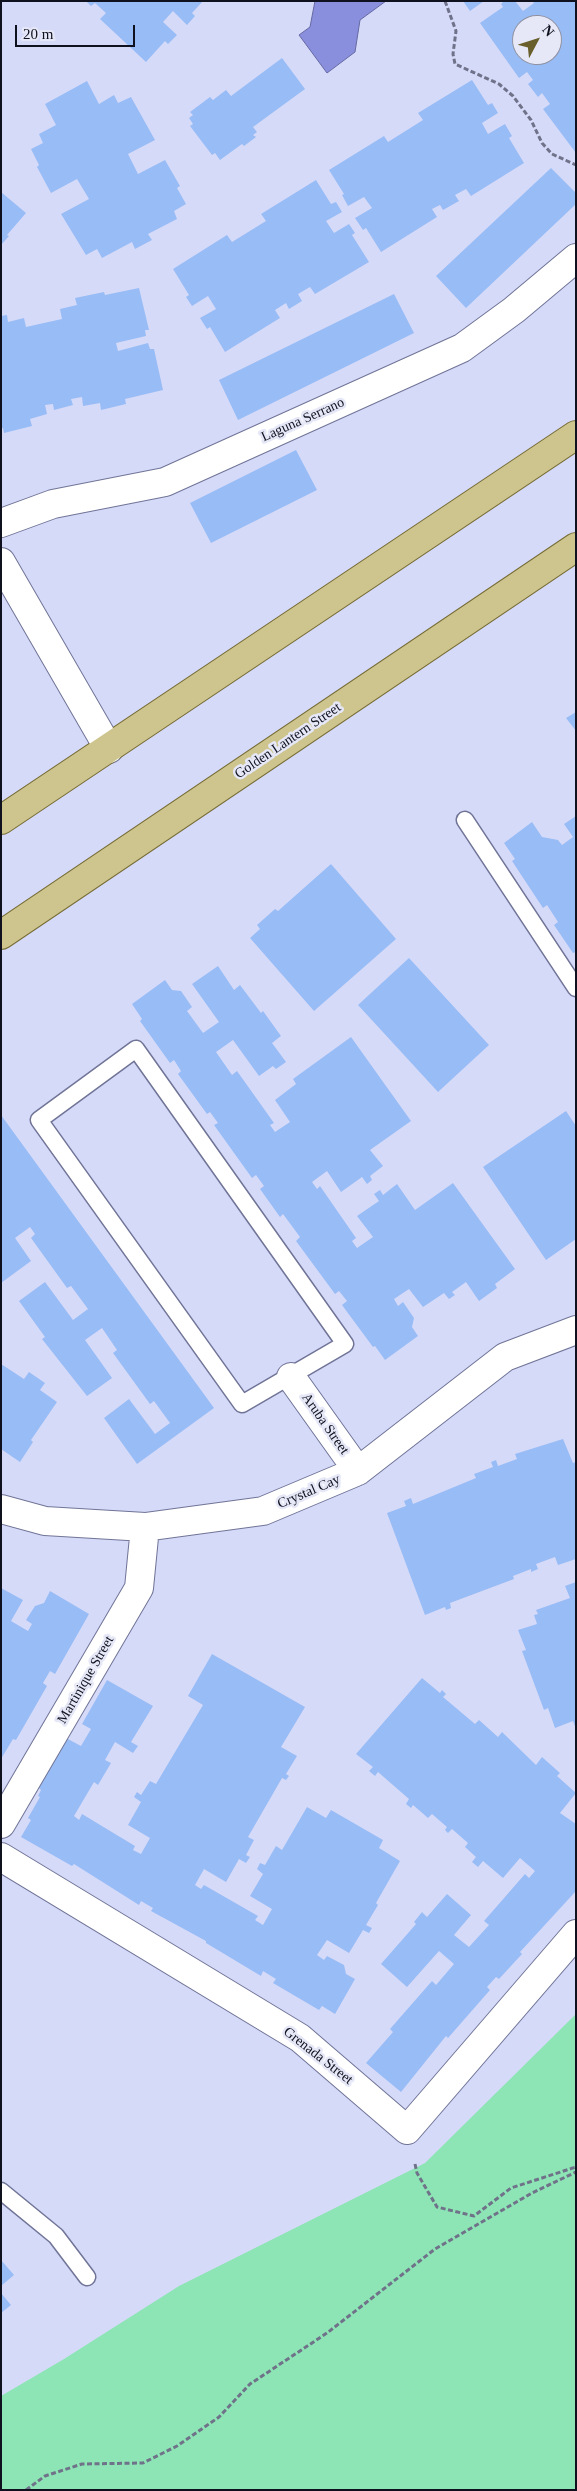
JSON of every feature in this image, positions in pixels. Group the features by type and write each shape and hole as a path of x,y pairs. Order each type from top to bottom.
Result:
{"main road":[{"path":"1,820 576,434"},
{"name":"Golden Lantern Street","path":"1,935 576,547"}],"street":[{"name":"Laguna Serrano","path":"1,523 53,504 165,482 462,348 514,310 576,258"},
{"path":"1,562 109,748"},
{"name":"Crystal Cay","path":"1,1508 45,1521 145,1527 263,1511 358,1471 505,1357 576,1330"},
{"name":"Aruba Street","path":"291,1377 358,1471"},
{"name":"Martinique Street","path":"1,1824 139,1588 145,1527"},
{"name":"Grenada Street","path":"1,1856 300,2038 407,2130"},
{"path":"407,2130 576,1934"}],"lane":[{"path":"465,820 576,988"},
{"path":"136,1049 345,1344 291,1377 242,1404 39,1120 136,1049"},
{"path":"1,2191 56,2236 87,2277"}],"path":[{"path":"445,1 456,31 452,54 455,64 499,84 514,96 531,120 542,143 552,154 576,164"},
{"path":"407,2130 417,2173 436,2207 474,2216 511,2188 576,2167"},
{"path":"26,2490 45,2476 82,2464 143,2463 177,2446 219,2417 250,2384 327,2334 435,2249 532,2193 576,2172"}],"green space":[{"path":"576,2014 576,2490 1,2490 1,2396 64,2359 179,2286 425,2163"}],"water":[{"path":"315,1 386,1 360,20 355,52 327,73 299,35 310,27"}],"building":[{"path":"86,1 203,1 192,13 195,16 187,25 173,11 163,22 177,35 168,44 165,41 146,62 100,19 106,13 95,3 91,6"},
{"path":"463,1 484,1 470,11"},
{"path":"504,1 515,1 523,11 534,3 532,1 576,1 576,153 543,109 550,104 542,93 538,97 528,84 533,80 527,72 519,78 480,23 503,7 501,4"},
{"path":"282,58 305,89 253,127 257,132 253,135 256,137 244,146 242,144 220,160 215,153 212,155 190,126 193,124 189,118 193,115 190,112 210,97 213,100 226,90 231,96"},
{"path":"472,80 488,105 492,103 498,113 482,123 488,134 505,124 512,136 509,138 524,163 471,196 466,189 455,195 459,201 443,210 440,205 432,209 437,217 381,252 366,228 363,230 355,218 372,208 364,197 348,206 342,195 344,194 329,170 384,136 388,142 423,120 418,113"},
{"path":"87,81 99,104 114,95 118,103 131,97 155,140 128,154 138,174 165,160 180,186 177,188 186,204 174,211 177,219 148,234 152,240 135,249 132,242 102,258 97,249 86,255 61,214 89,199 77,179 51,193 37,167 39,165 31,149 43,143 39,134 56,125 45,104"},
{"path":"551,168 576,193 576,204 466,308 436,276"},
{"path":"316,180 331,204 336,202 342,212 326,221 334,233 349,224 355,233 352,235 369,262 315,294 310,287 298,294 302,301 289,309 286,303 275,310 280,318 225,352 210,327 207,329 200,318 216,309 208,296 192,306 186,297 189,295 173,269 227,235 232,242 266,221 261,214"},
{"path":"1,192 26,213 1,245"},
{"path":"139,288 149,330 145,330 146,336 116,343 118,351 148,343 150,349 154,349 163,390 125,399 126,404 101,410 100,403 83,406 82,397 71,399 73,405 54,410 53,404 45,405 47,414 30,419 32,426 4,433 3,428 1,429 1,316 7,315 8,322 24,318 26,327 62,319 60,309 77,305 75,298 104,292 105,295"},
{"path":"394,294 414,333 238,420 219,380"},
{"path":"296,450 317,490 211,543 190,503"},
{"path":"576,712 576,731 566,718"},
{"path":"576,816 576,952 573,953 554,925 558,922 547,905 543,908 512,861 515,859 504,843 532,822 542,837 558,840 562,845 573,837 564,824"},
{"path":"331,864 396,939 314,1011 250,938 260,929 257,925 275,909 278,911"},
{"path":"409,958 489,1045 438,1092 358,1005"},
{"path":"218,966 234,990 240,985 261,1013 263,1011 281,1036 272,1043 286,1062 276,1069 273,1066 259,1076 233,1040 216,1052 232,1075 237,1071 274,1123 270,1125 275,1132 290,1122 275,1100 296,1084 293,1079 351,1037 411,1121 370,1150 383,1166 370,1176 372,1180 367,1184 362,1177 341,1192 327,1171 312,1182 317,1189 320,1186 356,1238 352,1241 357,1248 373,1237 357,1216 379,1201 374,1194 380,1190 383,1195 397,1184 415,1210 453,1183 515,1269 495,1284 497,1288 479,1301 466,1282 452,1292 455,1295 449,1299 444,1293 423,1307 409,1289 394,1299 398,1306 403,1302 414,1318 412,1327 418,1336 385,1360 342,1305 347,1301 339,1291 335,1294 296,1241 300,1237 283,1214 280,1217 260,1189 264,1186 256,1175 252,1178 214,1125 218,1123 210,1112 207,1114 178,1074 181,1071 174,1060 170,1063 140,1021 142,1019 132,1004 165,980 172,990 181,991 192,1007 187,1011 203,1033 219,1022 192,984"},
{"path":"566,1111 576,1126 576,1239 546,1260 483,1167"},
{"path":"1,1115 214,1408 137,1464 104,1418 129,1399 155,1434 170,1423 154,1401 150,1404 113,1353 117,1350 102,1328 85,1340 112,1378 87,1396 42,1339 45,1337 19,1301 45,1282 73,1320 88,1309 71,1286 67,1288 31,1238 35,1234 30,1227 15,1238 31,1261 1,1283"},
{"path":"1,1364 24,1379 29,1372 45,1383 40,1390 57,1402 31,1440 33,1442 20,1462 1,1449"},
{"path":"563,1439 573,1463 576,1462 576,1559 558,1565 555,1557 536,1564 538,1569 531,1572 531,1569 513,1576 514,1579 450,1603 451,1608 446,1610 445,1607 425,1615 387,1513 406,1506 404,1501 411,1498 413,1504 476,1478 474,1474 493,1467 491,1462 496,1460 498,1466 517,1459 515,1454"},
{"path":"576,1582 576,1729 573,1721 555,1728 548,1708 544,1710 522,1651 526,1650 518,1630 537,1624 534,1615 538,1614 536,1610 570,1598 565,1586"},
{"path":"1,1588 23,1600 11,1621 28,1631 32,1624 26,1620 35,1606 44,1603 50,1591 89,1614 55,1674 50,1671 43,1683 47,1686 16,1740 13,1739 1,1759"},
{"path":"212,1654 305,1707 281,1747 297,1756 286,1774 289,1776 286,1780 282,1778 248,1837 254,1840 246,1855 250,1857 246,1863 239,1859 226,1882 204,1869 195,1885 201,1889 204,1885 258,1916 255,1920 263,1925 272,1909 250,1896 263,1874 257,1869 260,1863 265,1865 276,1846 282,1850 307,1807 326,1818 331,1810 383,1840 379,1848 400,1861 366,1925 372,1928 369,1933 363,1930 349,1953 327,1940 317,1955 324,1960 327,1956 344,1965 346,1974 355,1979 335,2014 322,2006 319,2010 273,1983 276,1979 263,1971 261,1976 206,1943 206,1941 151,1911 153,1908 141,1901 139,1905 74,1864 72,1866 21,1837 31,1820 28,1818 40,1797 38,1796 41,1790 38,1787 66,1738 81,1746 91,1729 82,1724 107,1680 153,1706 131,1742 138,1746 133,1753 115,1742 105,1760 111,1763 98,1785 94,1782 74,1816 79,1820 82,1814 135,1846 133,1850 141,1854 150,1838 128,1825 141,1802 134,1797 137,1792 141,1795 150,1781 156,1784 203,1705 188,1696"},
{"path":"422,1678 440,1693 442,1690 446,1694 443,1697 475,1724 479,1720 498,1737 502,1732 536,1765 542,1757 560,1773 557,1776 576,1793 560,1813 576,1824 576,1891 520,1952 522,1954 499,1979 496,1977 487,1987 490,1990 448,2038 446,2036 401,2092 366,2063 393,2032 390,2029 432,1981 436,1985 454,1964 439,1951 407,1987 381,1964 416,1924 414,1922 422,1912 427,1917 447,1894 471,1915 454,1935 469,1947 489,1925 484,1921 525,1874 529,1878 535,1871 520,1858 503,1878 483,1861 478,1867 472,1862 476,1857 465,1847 468,1843 452,1829 448,1833 445,1830 447,1827 432,1814 428,1818 413,1805 411,1808 406,1804 409,1799 378,1772 375,1776 369,1771 373,1767 356,1754"},
{"path":"1,2260 14,2275 1,2286"},
{"path":"1,2293 11,2305 1,2313"}]}
